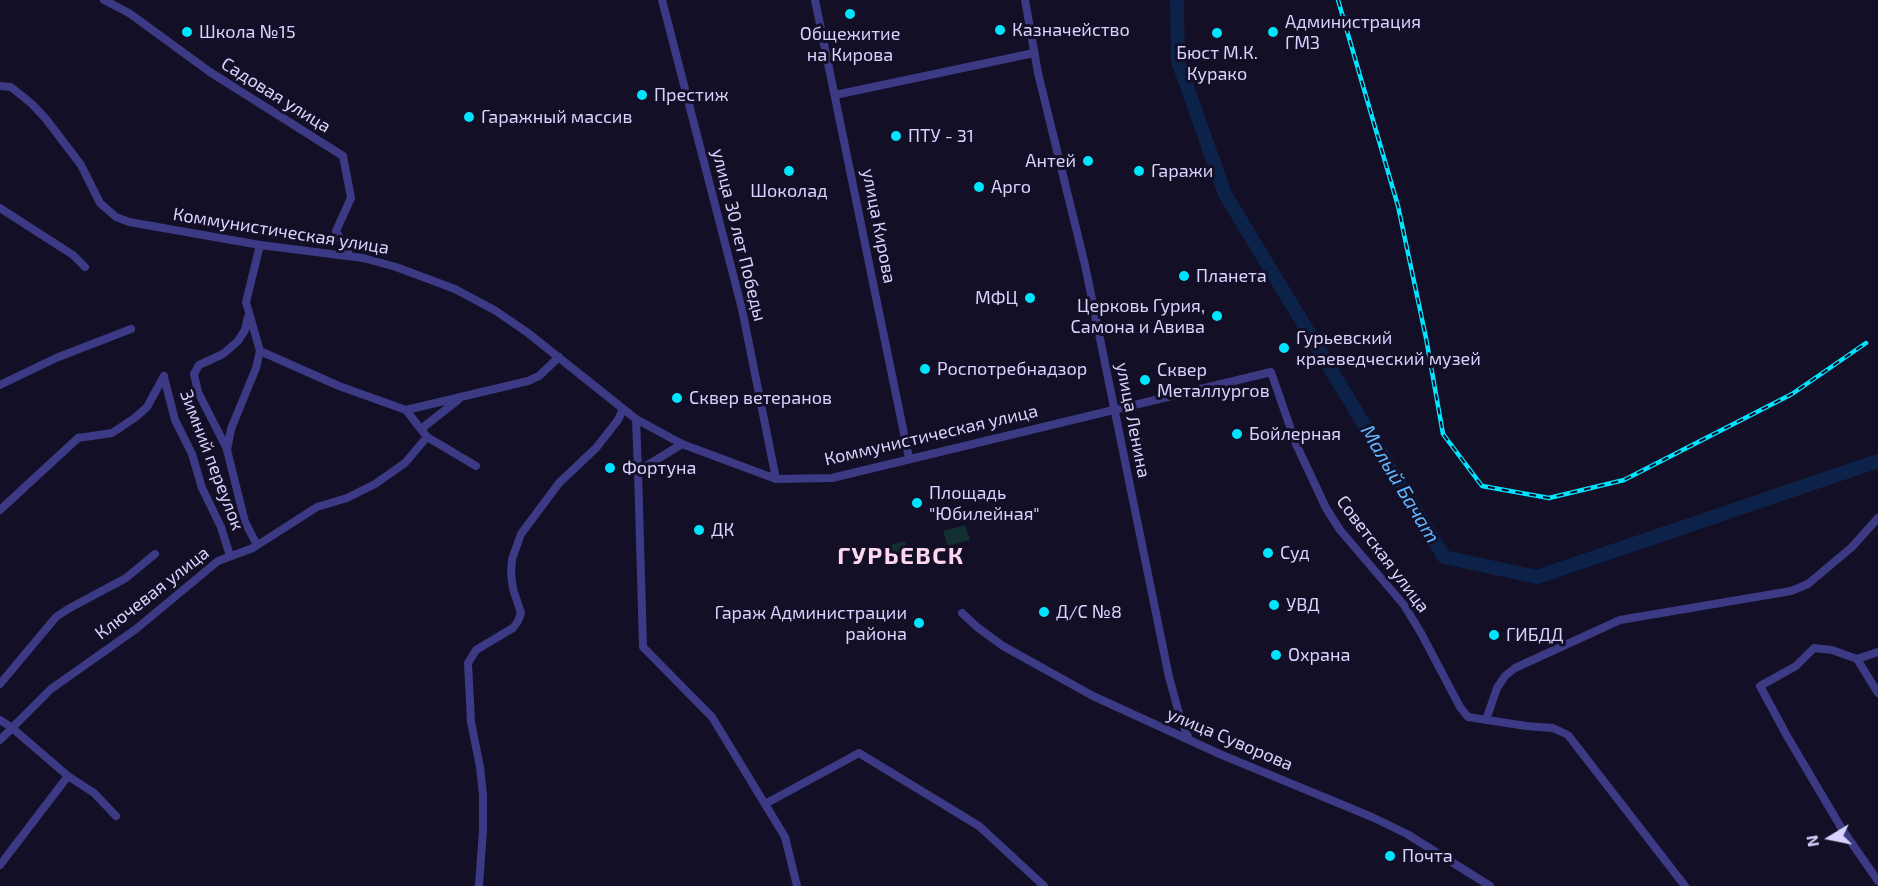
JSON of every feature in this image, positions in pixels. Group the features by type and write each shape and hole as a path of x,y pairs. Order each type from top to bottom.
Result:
{"street":[{"name":"Садовая улица","path":"104,0 129,13 210,72 343,156 351,198 336,231 350,256"},
{"name":"улица 30 лет Победы","path":"662,0 742,309 776,479"},
{"name":"улица Кирова","path":"815,0 909,458"},
{"name":"улица Ленина","path":"1025,0 1034,53 1084,265 1169,677 1180,717 1190,739"},
{"path":"835,95 1034,53"},
{"name":"Коммунистическая улица","path":"0,86 11,87 46,119 81,165 100,203 116,218 260,245 350,256 396,267 455,289 496,311 560,357 636,419 682,444 776,479 832,478 1271,372"},
{"path":"0,208 73,255 85,267"},
{"path":"227,450 231,429 256,368 260,351 249,313 247,296 260,245"},
{"path":"249,313 245,330 238,341 223,354 199,365 193,376 198,392 227,450 245,522 257,545"},
{"path":"0,385 56,358 131,328"},
{"path":"260,351 339,386 406,411 427,436 476,466"},
{"path":"406,411 534,379 560,357"},
{"name":"Советская улица","path":"1271,372 1296,444 1326,508 1340,530 1404,605 1460,707 1468,717 1486,720"},
{"name":"Зимний переулок","path":"0,510 78,438 112,433 136,417 147,407 164,376 175,420 192,454 202,488 221,527 230,556"},
{"path":"421,429 460,398"},
{"path":"479,886 483,795 471,722 468,663 476,650 513,628 518,621 521,613 513,590 511,574 512,559 521,534 559,483 618,420 623,409"},
{"path":"636,419 643,647 712,717 785,837 797,886"},
{"name":"Ключевая улица","path":"0,740 51,689 136,630 218,561 257,545 317,507 355,495 393,473 416,452 427,436"},
{"path":"638,471 682,444"},
{"path":"1685,886 1568,735 1553,728 1486,720 1497,688 1515,668 1620,620 1791,591 1808,584 1852,548 1878,518"},
{"path":"0,684 56,618 68,609 126,578 155,554"},
{"name":"улица Суворова","path":"962,613 977,627 1039,667 1111,705 1190,739 1222,756 1372,817 1407,834 1490,886"},
{"path":"1878,652 1857,659 1832,650 1814,648 1796,666 1761,686 1787,736 1842,829 1878,881"},
{"path":"1857,659 1878,693"},
{"path":"0,720 68,776 94,794 117,816"},
{"path":"765,804 859,753 979,826 1044,886"},
{"path":"0,865 68,776"}],"green space":[{"path":"965,525 970,540 948,546 943,531"},
{"path":"905,541 909,557 887,563 883,547"}],"waterway":[{"name":"Малый Бачат","path":"1177,0 1178,61 1225,194 1444,557 1537,577 1878,461"}],"railway":[{"path":"1338,0 1398,206 1426,338 1443,434 1482,486 1549,498 1624,480 1792,394 1866,343"}],"place":[{"name":"Общежитие на Кирова","path":"850,14"},
{"name":"Казначейство","path":"1000,30"},
{"name":"Школа №15","path":"187,32"},
{"name":"Администрация ГМЗ","path":"1273,32"},
{"name":"Бюст М.К. Курако","path":"1217,33"},
{"name":"Престиж","path":"642,95"},
{"name":"Гаражный массив","path":"469,117"},
{"name":"ПТУ - 31","path":"896,136"},
{"name":"Антей","path":"1088,161"},
{"name":"Шоколад","path":"789,171"},
{"name":"Гаражи","path":"1139,171"},
{"name":"Арго","path":"979,187"},
{"name":"Планета","path":"1184,276"},
{"name":"МФЦ","path":"1030,298"},
{"name":"Церковь Гурия, Самона и Авива","path":"1217,316"},
{"name":"Гурьевский краеведческий музей","path":"1284,348"},
{"name":"Роспотребнадзор","path":"925,369"},
{"name":"Сквер Металлургов","path":"1145,380"},
{"name":"Сквер ветеранов","path":"677,398"},
{"name":"Бойлерная","path":"1237,434"},
{"name":"Фортуна","path":"610,468"},
{"name":"Площадь \"Юбилейная\"","path":"917,503"},
{"name":"ДК","path":"699,530"},
{"name":"Суд","path":"1268,553"},
{"name":"УВД","path":"1274,605"},
{"name":"Д/С №8","path":"1044,612"},
{"name":"Гараж Администрации района","path":"919,623"},
{"name":"ГИБДД","path":"1494,635"},
{"name":"Охрана","path":"1276,655"},
{"name":"Почта","path":"1390,856"}],"district":[{"name":"ГУРЬЕВСК","path":"901,556"}]}
